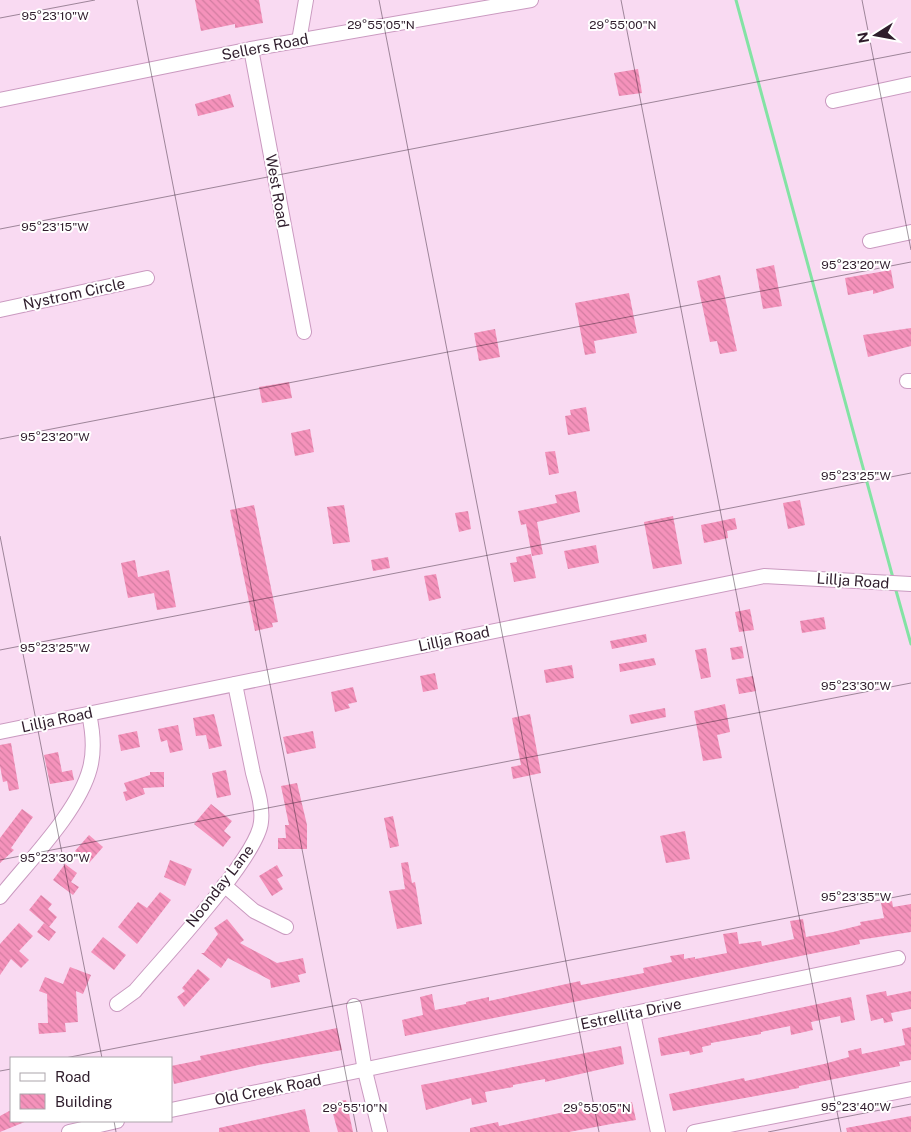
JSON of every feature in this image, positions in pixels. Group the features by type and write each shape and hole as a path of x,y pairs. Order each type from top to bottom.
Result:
{"street":[{"path":"299,40 306,0"},
{"name":"Sellers Road","path":"0,100 251,49 532,0"},
{"name":"West Road","path":"251,49 304,332"},
{"path":"833,102 911,84"},
{"path":"870,241 911,232"},
{"name":"Nystrom Circle","path":"0,310 147,278"},
{"name":"Lillja Road","path":"0,732 764,576 820,578 880,584 908,584"},
{"name":"Noonday Lane","path":"117,1004 135,991 224,885 252,848 261,823 260,803 235,684"},
{"path":"0,897 58,824 82,788 90,766 93,745 89,714"},
{"path":"224,885 254,911 286,927"},
{"name":"Estrellita Drive","path":"365,1071 898,958"},
{"path":"354,1006 365,1071 380,1132"},
{"path":"632,1014 658,1132"},
{"name":"Old Creek Road","path":"172,1110 365,1071"},
{"path":"694,1132 911,1089"},
{"path":"69,1132 113,1122"}],"building":[{"path":"195,0 259,0 263,23 235,28 235,24 201,31"},
{"path":"638,69 642,93 619,96 614,73"},
{"path":"230,94 234,107 198,116 195,104"},
{"path":"774,265 782,306 763,309 756,269"},
{"path":"891,270 894,288 873,294 873,290 848,295 845,278"},
{"path":"720,275 737,351 720,354 717,341 710,342 697,281"},
{"path":"629,293 637,333 594,341 596,353 585,355 575,303"},
{"path":"911,328 911,346 868,357 863,335"},
{"path":"495,329 500,357 479,361 474,333"},
{"path":"289,382 292,398 262,403 259,387"},
{"path":"586,407 590,431 568,435 565,416 571,415 570,410"},
{"path":"310,429 314,452 295,456 291,433"},
{"path":"555,451 559,473 549,475 545,452"},
{"path":"576,491 580,512 537,522 543,554 532,556 526,524 521,525 518,511 557,503 555,495"},
{"path":"800,500 805,525 788,529 783,503"},
{"path":"254,505 278,622 272,623 273,627 255,631 230,510"},
{"path":"344,505 350,542 333,544 327,507"},
{"path":"468,511 471,529 459,532 455,513"},
{"path":"673,516 682,564 653,569 644,522"},
{"path":"735,518 737,529 727,531 728,538 704,543 701,525"},
{"path":"596,545 599,563 568,569 564,551"},
{"path":"531,554 536,578 514,582 510,563 517,562 516,557"},
{"path":"388,557 390,568 373,571 371,560"},
{"path":"135,560 138,577 169,570 176,607 157,610 154,593 128,598 121,563"},
{"path":"436,574 441,598 429,601 424,576"},
{"path":"750,609 754,630 739,632 735,612"},
{"path":"824,617 826,629 802,633 800,621"},
{"path":"646,634 647,642 612,649 610,641"},
{"path":"742,646 744,658 732,660 730,648"},
{"path":"706,648 711,677 701,679 695,650"},
{"path":"654,658 656,665 620,672 619,664"},
{"path":"572,665 574,678 546,683 544,670"},
{"path":"435,673 438,689 423,692 420,676"},
{"path":"753,676 756,691 739,694 736,679"},
{"path":"353,687 357,702 348,704 350,708 335,712 331,692"},
{"path":"725,704 730,732 717,735 722,758 703,761 694,711"},
{"path":"665,708 666,717 631,724 629,715"},
{"path":"214,714 222,746 209,749 206,735 196,736 193,718"},
{"path":"530,714 541,773 513,779 511,767 521,765 512,718"},
{"path":"178,725 183,750 170,753 167,740 161,742 158,729"},
{"path":"137,731 140,747 121,751 118,735"},
{"path":"313,731 316,748 287,754 283,737"},
{"path":"11,743 19,789 9,791 7,781 3,782 0,766 0,745"},
{"path":"58,752 62,772 72,770 74,780 50,784 44,755"},
{"path":"226,770 231,795 217,798 212,773"},
{"path":"150,772 164,772 164,787 143,788 145,794 126,801 123,792 127,791 124,783 150,775"},
{"path":"297,783 307,825 307,849 278,849 278,838 286,838 285,825 289,825 281,786"},
{"path":"211,804 232,821 224,831 231,837 223,847 194,824"},
{"path":"22,809 33,817 11,848 14,850 0,863 0,838"},
{"path":"393,816 399,846 390,848 384,818"},
{"path":"685,831 690,859 666,863 660,836"},
{"path":"89,835 103,847 89,863 75,851"},
{"path":"170,860 192,869 185,886 164,877"},
{"path":"408,862 412,883 415,882 422,924 397,929 389,891 405,889 401,863"},
{"path":"65,864 77,873 71,882 79,887 73,895 53,880"},
{"path":"277,865 283,876 277,879 283,889 272,896 259,876"},
{"path":"160,892 171,900 137,944 118,927 138,902 147,908"},
{"path":"41,895 52,904 48,909 57,917 49,927 29,910"},
{"path":"892,901 893,907 911,904 911,932 859,940 860,944 405,1036 402,1020 423,1015 420,997 432,994 435,1010 489,997 489,1001 580,981 581,985 644,973 643,968 672,962 670,956 684,954 684,959 695,957 695,959 727,953 723,934 737,932 739,944 761,941 762,946 794,939 790,921 803,919 806,937 833,932 861,925 860,922 884,918 881,903"},
{"path":"227,919 244,940 240,943 277,963 303,958 306,973 298,975 300,982 271,988 270,980 228,958 221,968 201,953 204,953 218,934 214,928"},
{"path":"19,923 33,936 19,951 29,960 21,968 11,959 0,975 0,944"},
{"path":"44,923 56,932 49,941 37,932"},
{"path":"103,937 126,955 114,970 91,952"},
{"path":"70,967 91,975 83,994 76,991 78,1022 65,1023 66,1032 39,1034 38,1023 48,1023 47,994 39,991 45,977 63,984"},
{"path":"198,969 210,979 184,1007 177,997 185,991 182,988"},
{"path":"886,991 887,996 911,991 911,1009 891,1013 893,1021 884,1023 883,1018 871,1021 866,995"},
{"path":"851,997 855,1020 841,1023 840,1016 811,1022 813,1030 791,1035 790,1026 761,1032 761,1034 711,1043 711,1045 702,1047 703,1052 690,1055 689,1051 661,1056 658,1038"},
{"path":"911,1027 911,1060 899,1062 900,1066 799,1086 799,1088 673,1111 669,1094 744,1078 745,1081 824,1064 849,1057 848,1051 861,1048 862,1054 905,1045 902,1029"},
{"path":"337,1028 342,1050 258,1065 174,1084 172,1066 201,1060 200,1056"},
{"path":"621,1046 624,1064 545,1082 545,1079 485,1092 487,1102 472,1105 471,1098 426,1110 421,1085"},
{"path":"346,1100 353,1132 338,1132 330,1103"},
{"path":"632,1102 636,1120 569,1132 470,1132 470,1128 498,1122 499,1126 569,1111"},
{"path":"305,1109 310,1132 219,1132 219,1128"},
{"path":"10,1111 10,1122 25,1122 0,1132 0,1116"},
{"path":"911,1116 911,1132 847,1132 846,1128"}],"waterway":[{"path":"736,0 893,578"},
{"path":"895,587 911,644"}]}
